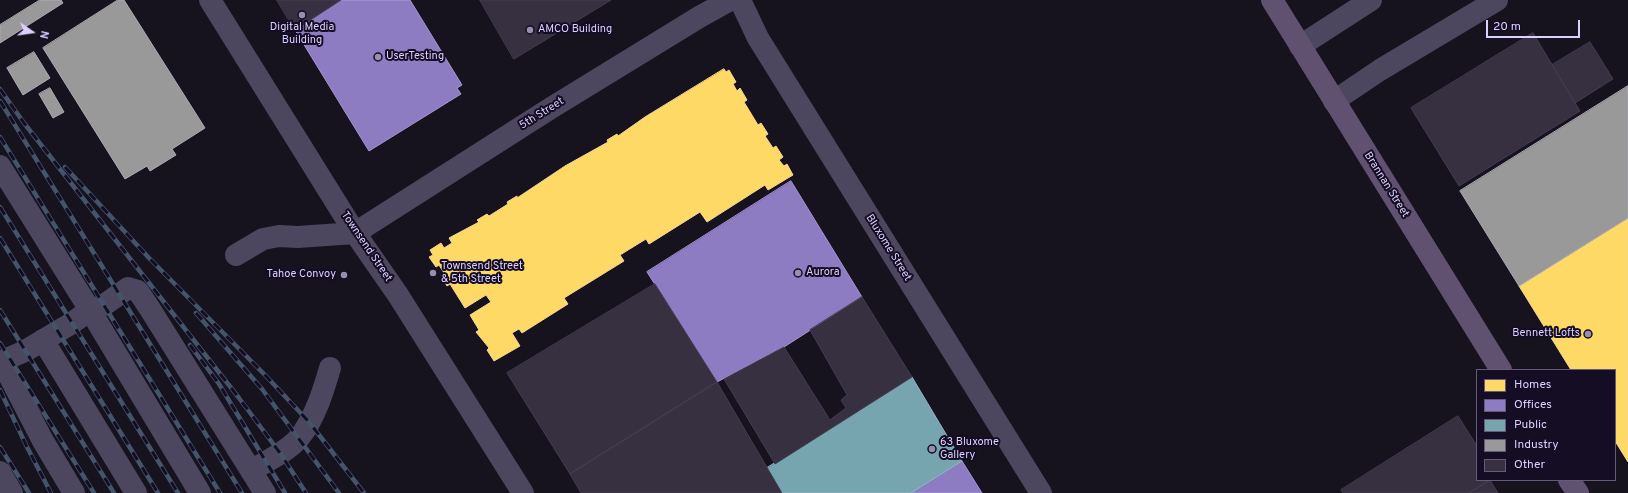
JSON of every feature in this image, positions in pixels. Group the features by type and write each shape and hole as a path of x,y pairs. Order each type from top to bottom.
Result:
{"main road":[{"name":"Brannan Street","path":"1272,0 1500,369"},
{"path":"1571,481 1578,493"}],"street":[{"name":"Townsend Street","path":"210,0 355,233 398,295 522,493"},
{"name":"5th Street","path":"355,233 564,100 701,16 730,0"},
{"name":"Bluxome Street","path":"740,0 758,38 1041,493"},
{"path":"1300,46 1371,0"},
{"path":"1334,101 1380,70 1497,0"},
{"path":"0,166 90,310 200,493"},
{"path":"236,255 263,239 279,236 298,237 355,233"},
{"path":"74,493 43,442 1,362 43,340 72,323 90,310 104,305 128,288 138,292 150,309 265,493"},
{"path":"43,340 136,493"},
{"path":"251,471 280,453 298,438 309,422 322,396 330,368"},
{"path":"0,472 12,493"}],"building: Homes":[{"path":"724,69 726,72 729,70 736,82 733,84 737,91 740,88 747,100 744,102 758,125 761,123 768,134 765,136 773,148 776,146 783,157 779,160 784,166 787,164 793,175 768,190 765,185 707,222 700,212 649,244 646,239 620,255 624,261 564,298 568,304 522,333 519,329 512,333 520,346 494,361 487,350 489,348 476,332 479,330 470,315 491,302 486,295 465,308 450,284 447,286 441,275 444,273 439,265 436,267 429,257 433,255 430,250 441,243 444,248 452,243 449,238 479,222 477,220 487,214 489,216 508,204 507,202 517,196 517,198 565,166 608,142 607,140 617,134 618,136 645,117"},
{"name":"Bennett Lofts","path":"1628,218 1628,462 1616,443 1616,369 1570,369 1519,286"}],"building: Offices":[{"name":"UserTesting","path":"341,0 410,0 462,85 457,88 461,94 369,151 295,30"},
{"path":"791,181 862,297 784,347 717,382 647,272"},
{"path":"962,461 982,493 911,493"}],"building: Public":[{"path":"912,377 962,461 911,493 782,493 767,468"}],"building: Industry":[{"path":"40,0 61,0 63,3 0,43 0,25"},
{"path":"118,0 124,0 205,128 172,149 176,155 150,171 147,166 125,179 43,48"},
{"path":"34,52 50,78 23,95 7,68"},
{"path":"1628,86 1628,218 1519,286 1460,191"},
{"path":"50,88 64,112 53,118 39,94"}],"building: Other":[{"name":"Digital Media Building","path":"277,0 341,0 295,30"},
{"name":"AMCO Building","path":"480,0 611,0 514,59"},
{"path":"1533,33 1580,111 1459,186 1411,108"},
{"path":"1590,42 1613,79 1575,103 1552,65"},
{"path":"655,284 717,382 570,474 507,373"},
{"path":"862,297 912,377 775,464 724,379 784,347 830,420 846,408 841,400 847,395 810,330"},
{"path":"717,382 782,493 581,493 570,474"},
{"path":"1458,416 1476,444 1476,481 1488,481 1469,493 1343,493 1341,490"},
{"path":"1491,481 1498,493 1469,493"}],"railway":[{"path":"0,89 24,123 239,398 280,453 306,493"},
{"path":"0,101 242,493"},
{"path":"0,137 220,493"},
{"path":"65,167 149,258 266,376 309,422 364,493"},
{"path":"0,207 178,493"},
{"path":"0,238 158,493"},
{"path":"0,310 114,493"},
{"path":"196,313 262,389 339,493"},
{"path":"0,343 94,493"},
{"path":"190,345 219,384 285,493"},
{"path":"0,390 51,493"},
{"path":"0,447 29,493"}],"place":[{"name":"Digital Media Building","path":"302,15"},
{"name":"AMCO Building","path":"530,30"},
{"name":"UserTesting","path":"378,57"},
{"name":"Townsend Street & 5th Street","path":"433,273"},
{"name":"Aurora","path":"798,273"},
{"name":"Tahoe Convoy","path":"344,275"},
{"name":"Bennett Lofts","path":"1588,334"},
{"name":"63 Bluxome Gallery","path":"932,449"}]}
